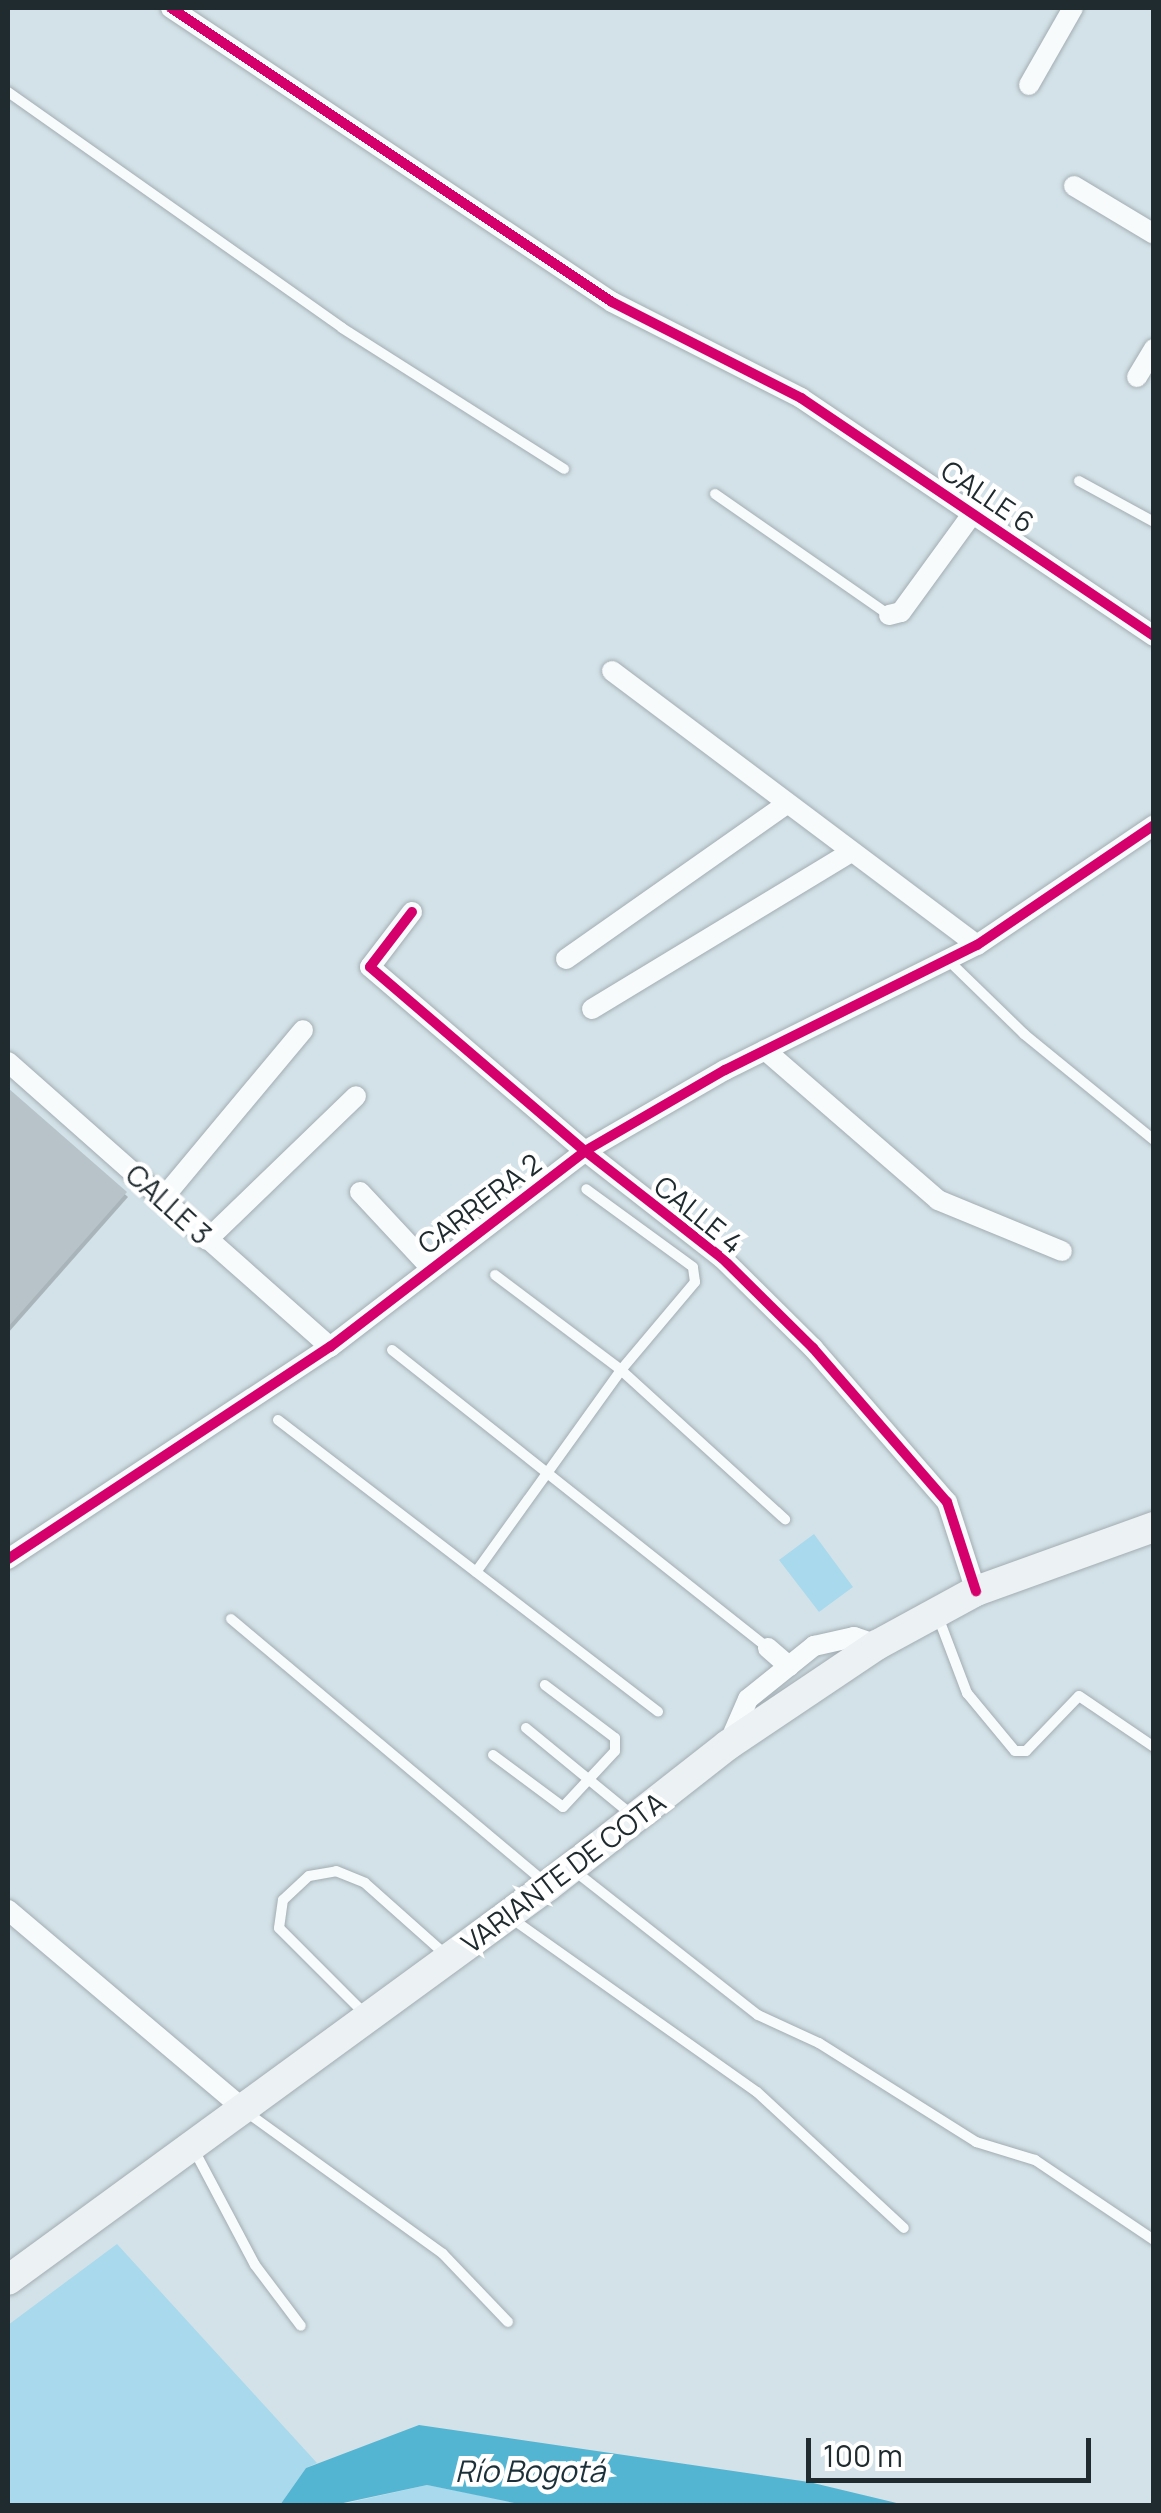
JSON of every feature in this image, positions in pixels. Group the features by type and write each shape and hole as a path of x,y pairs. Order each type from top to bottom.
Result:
{"main road":[{"name":"VARIANTE DE COTA","path":"8,2280 560,1877 728,1745 877,1646 976,1591 1154,1528"}],"street":[{"name":"CALLE 6","path":"171,8 612,302 797,395 1154,636"},
{"path":"1029,85 1073,8"},
{"path":"1074,186 1154,234"},
{"path":"1137,377 1154,349"},
{"path":"889,615 901,612 972,513"},
{"path":"612,670 786,805 977,945"},
{"path":"566,960 786,805"},
{"name":"CARRERA 2","path":"8,1559 330,1347 585,1152 764,1050 977,945 1154,825"},
{"path":"592,1009 851,852"},
{"name":"CALLE 4","path":"412,912 370,967 585,1152 722,1258 813,1348 947,1502 976,1591"},
{"path":"164,1198 303,1030"},
{"path":"764,1050 938,1200 1062,1251"},
{"name":"CALLE 3","path":"8,1062 330,1347"},
{"path":"207,1240 356,1096"},
{"path":"360,1192 430,1267"},
{"path":"728,1745 748,1699 789,1666 830,1640 854,1637 877,1646"},
{"path":"768,1648 789,1666"},
{"path":"8,1910 245,2110"}],"lane":[{"path":"8,92 342,328 564,468"},
{"path":"1079,481 1154,522"},
{"path":"715,494 889,615"},
{"path":"947,959 1024,1034 1154,1140"},
{"path":"476,1572 696,1274 586,1189"},
{"path":"494,1274 622,1370 785,1519"},
{"path":"392,1350 768,1648"},
{"path":"278,1420 658,1712"},
{"path":"936,1613 967,1693 1015,1751 1026,1751 1080,1696 1154,1747"},
{"path":"231,1619 514,1850 560,1877 758,2015 819,2043 976,2142 1035,2160 1154,2240"},
{"path":"493,1755 556,1806 563,1806 592,1780 615,1751 615,1738 545,1685"},
{"path":"526,1728 637,1819"},
{"path":"366,2015 280,1928 284,1900 309,1876 336,1871 365,1883 448,1958"},
{"path":"506,1915 757,2092 904,2228"},
{"path":"245,2110 443,2254 508,2322"},
{"path":"191,2145 255,2264 301,2326"}],"shaded area":[{"path":"814,1534 853,1587 819,1612 779,1560"},
{"path":"117,2244 317,2463 306,2468 280,2505 8,2505 8,2325"},
{"path":"427,2485 529,2505 334,2506"}],"water":[{"name":"Río Bogotá","path":"419,2425 809,2482 905,2505 529,2506 427,2485 334,2505 280,2505 306,2468"}],"building":[{"path":"8,1088 127,1192 8,1327"}],"cycle path":[{"path":"171,8 612,302 801,398 1154,636"},
{"path":"8,1559 330,1347 585,1151 725,1070 977,945 1154,825"},
{"path":"412,912 370,967 585,1151 722,1258 813,1348 947,1502 976,1591"}]}
